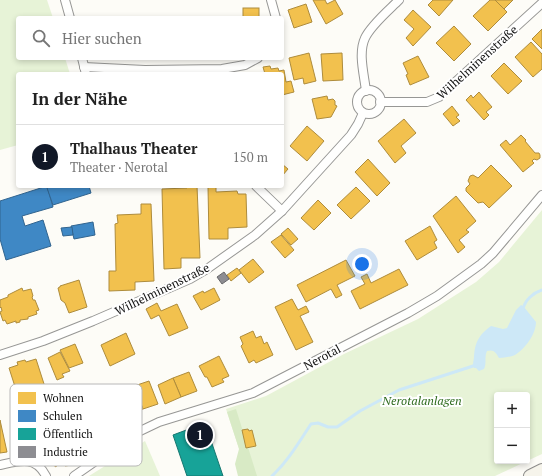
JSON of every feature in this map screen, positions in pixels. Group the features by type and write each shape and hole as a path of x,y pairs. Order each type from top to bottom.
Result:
{"street":[{"path":"65,0 69,16"},
{"path":"271,0 275,16"},
{"path":"366,91 362,55 365,38 375,25 399,0"},
{"name":"Wilhelminenstraße","path":"380,102 426,102 439,97 542,3"},
{"path":"82,60 85,70 222,68 245,65 254,60"},
{"path":"366,91 374,92 377,94 380,102 379,108 370,114 363,113 358,107 357,99 366,91"},
{"name":"Wilhelminenstraße","path":"0,355 93,322 190,278 235,251 282,211 351,135 363,113"},
{"path":"258,188 282,211"},
{"name":"Nerotal","path":"142,429 158,422 260,390 408,313 437,296 475,269 493,253 542,195"},
{"path":"0,465 10,463"},
{"path":"39,466 46,476"},
{"name":"Nerotal","path":"74,476 88,466"},
{"path":"530,476 542,470"}],"green space":[{"path":"0,0 47,0 52,16 16,16 16,60 66,60 69,72 16,72 16,146 0,150"},
{"name":"Nerotalanlagen","path":"542,210 542,454 530,460 530,392 494,392 494,464 521,464 495,476 248,476 226,409 266,396 344,354 418,319 476,282 499,262"},
{"path":"236,409 257,476 238,476 235,464 239,449 227,412"},
{"path":"145,441 160,476 89,476 105,466 142,466 142,443"}],"water":[{"path":"521,305 536,322 536,327 526,345 515,355 505,358 499,358 493,351 487,351 484,369 479,371 474,368 473,363 476,346 481,335 491,326 503,329 507,328 516,310"}],"building: Wohnen":[{"path":"313,0 325,0 327,4 335,0 343,14 326,24"},
{"path":"433,0 453,0 439,16 428,5"},
{"path":"490,0 495,0 507,12 488,31 473,16"},
{"path":"495,0 513,0 504,9"},
{"path":"306,4 312,22 294,28 288,10"},
{"path":"243,8 259,8 259,16 243,16"},
{"path":"413,10 431,27 413,46 406,38 414,29 404,20"},
{"path":"454,26 471,44 454,61 436,43"},
{"path":"542,29 542,49 532,39"},
{"path":"531,42 542,54 542,69 533,77 515,57"},
{"path":"309,53 316,81 304,84 303,78 294,80 289,58"},
{"path":"342,53 343,80 323,81 321,54"},
{"path":"418,56 429,77 410,85 406,75 408,74 403,63"},
{"path":"504,63 522,81 508,94 491,76"},
{"path":"270,66 271,69 278,68 279,71 284,70 286,82 291,81 294,92 284,94 284,72 264,72 263,67"},
{"path":"479,92 492,107 486,112 489,115 484,120 466,100 471,95 473,98"},
{"path":"327,96 328,100 333,99 335,101 335,105 337,106 331,117 317,119 312,99"},
{"path":"452,106 459,115 456,117 460,121 453,126 443,114"},
{"path":"404,119 416,133 401,146 406,153 395,163 378,141"},
{"path":"307,126 324,141 307,161 290,146"},
{"path":"521,135 535,153 539,153 540,155 540,158 537,160 534,159 532,161 534,163 523,172 500,145 506,140 510,145"},
{"path":"368,159 390,183 377,196 355,172"},
{"path":"491,165 512,186 489,208 483,202 478,203 466,191 466,188 470,184 468,181 470,176 473,175 478,178"},
{"path":"284,166 288,169 284,174"},
{"path":"356,187 370,201 351,219 337,205"},
{"path":"197,188 200,258 181,258 181,268 164,269 162,189"},
{"path":"208,188 216,188 216,192 237,191 238,194 246,194 247,227 228,228 228,239 209,239"},
{"path":"456,196 476,221 466,230 469,232 459,240 465,247 458,253 433,216"},
{"path":"318,200 331,213 314,230 301,218"},
{"path":"141,204 151,204 154,281 135,282 135,290 109,291 109,271 116,271 115,224 118,223 117,215 141,214"},
{"path":"430,226 437,240 434,242 437,248 417,260 405,241"},
{"path":"288,228 298,239 291,245 281,234"},
{"path":"281,235 294,250 285,258 271,242"},
{"path":"253,259 264,272 249,283 239,270"},
{"path":"346,260 355,276 337,285 342,295 336,298 331,289 306,302 297,285"},
{"path":"237,268 241,273 231,281 227,275"},
{"path":"399,269 408,285 360,309 351,291 365,284 361,277 367,274 371,283"},
{"path":"79,280 87,307 69,313 65,303 61,300 58,288"},
{"path":"22,288 23,291 31,289 33,300 35,300 39,310 36,311 37,314 28,317 28,319 7,324 5,320 3,321 0,312 2,311 1,307 0,308 0,300"},
{"path":"214,288 220,300 201,310 193,296"},
{"path":"292,299 298,310 306,306 309,312 300,316 313,342 296,350 275,307"},
{"path":"157,303 161,311 177,304 188,328 169,336 159,315 151,319 146,309"},
{"path":"253,331 256,338 261,336 264,344 267,342 273,355 256,363 254,360 249,363 241,346 243,344 240,337"},
{"path":"126,333 135,354 110,366 101,345"},
{"path":"75,344 83,363 69,368 60,350"},
{"path":"60,352 70,371 62,374 64,377 57,380 48,358"},
{"path":"219,356 229,376 222,379 224,382 212,387 199,366"},
{"path":"36,359 44,384 14,384 9,368 18,365 17,362 25,360 26,362"},
{"path":"189,372 197,391 181,397 173,378"},
{"path":"173,378 181,397 165,404 158,385"},
{"path":"149,381 158,404 143,409 142,384 140,384"},
{"path":"0,420 7,452 0,453"},
{"path":"248,429 249,431 252,430 256,446 246,448 242,430"}],"building: Schulen":[{"path":"41,188 48,188 53,207 22,216 25,226 43,220 51,246 6,260 0,239 0,201"},
{"path":"47,188 90,188 91,193 53,205"},
{"path":"93,222 95,235 74,239 71,226"},
{"path":"72,227 73,235 63,236 61,228"}],"building: Öffentlich":[{"path":"205,423 223,476 187,476 173,435"}],"building: Industrie":[{"path":"224,272 229,279 222,284 217,277"}],"waterway":[{"path":"523,309 530,297 542,290"},
{"path":"272,476 288,458 311,424 318,423 328,427 337,427 360,411 399,390 473,366 475,364"}],"place":[{"name":"Thalhaus Theater","path":"200,435"}]}
